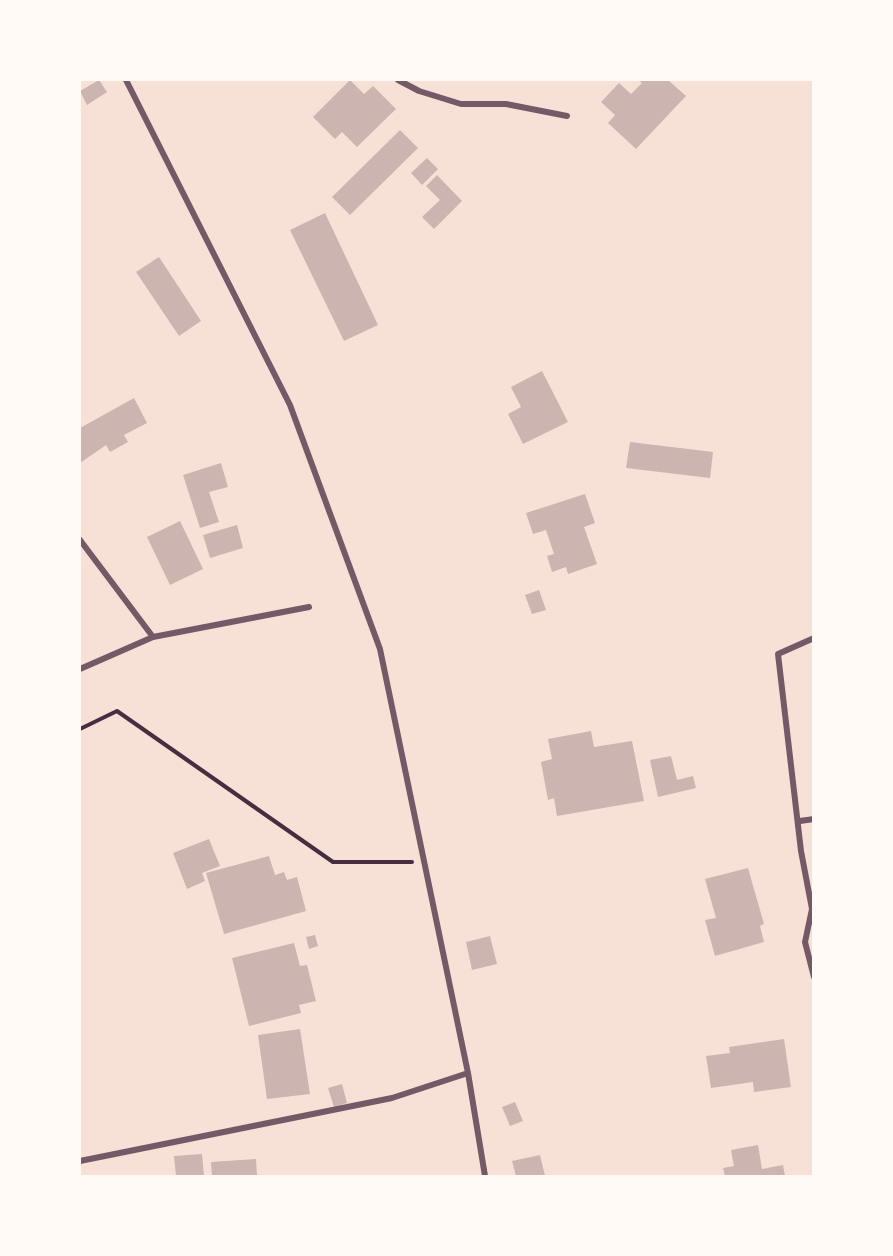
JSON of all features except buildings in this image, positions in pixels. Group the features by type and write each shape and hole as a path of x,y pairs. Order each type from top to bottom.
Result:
{"street":[{"path":"126,80 290,405 380,649 468,1073 485,1176"},
{"path":"398,80 419,91 461,104 506,104 567,116"},
{"path":"80,540 153,637"},
{"path":"80,669 153,637 309,607"},
{"path":"813,638 778,654 800,821 801,851 812,909 805,942 813,977"},
{"path":"800,821 813,819"},
{"path":"80,1161 392,1098 468,1073"}],"path":[{"path":"80,729 117,711 333,862 425,862"}]}
